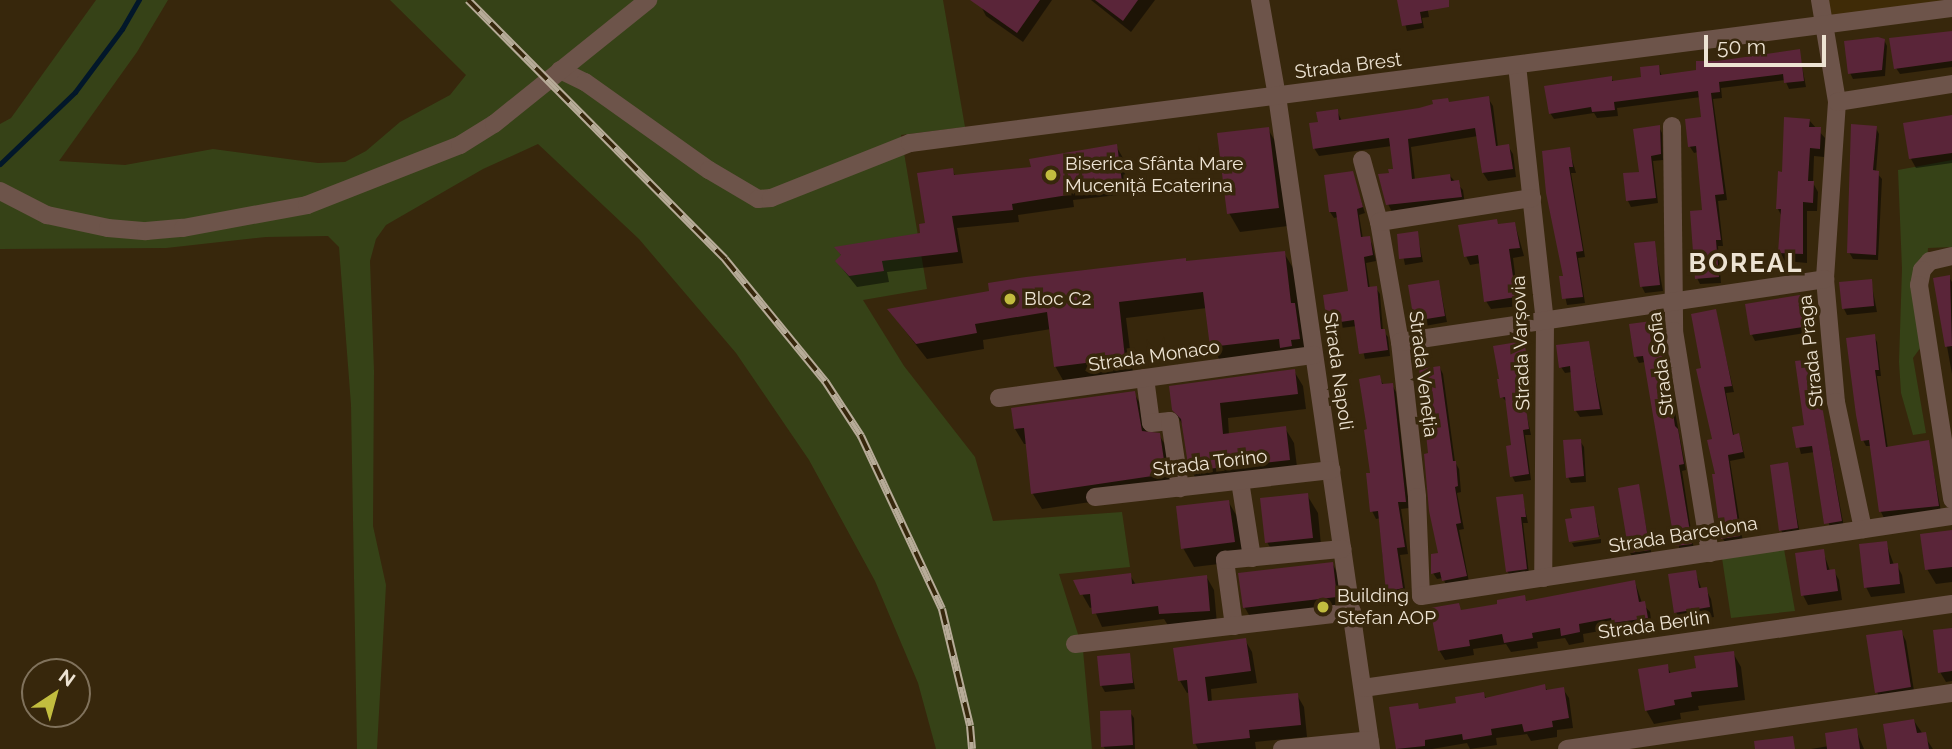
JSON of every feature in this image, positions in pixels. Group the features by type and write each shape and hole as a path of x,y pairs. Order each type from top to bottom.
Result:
{"street":[{"path":"0,191 47,215 108,228 146,231 195,226 294,208 460,145 494,124 648,0"},
{"name":"Strada Napoli","path":"1260,0 1277,96 1371,745"},
{"name":"Strada Praga","path":"1820,0 1822,25 1837,102 1825,279 1836,402 1863,529"},
{"name":"Strada Brest","path":"560,70 586,82 709,170 758,199 771,198 910,144 1952,8"},
{"name":"Strada Varșovia","path":"1517,65 1545,321 1543,578"},
{"path":"1837,102 1952,84"},
{"name":"Strada Sofia","path":"1672,126 1674,331 1710,553"},
{"name":"Strada Veneția","path":"1363,160 1379,222 1400,342 1417,497 1421,596"},
{"path":"1379,222 1532,198"},
{"path":"1952,256 1930,261 1922,270 1919,285 1952,499"},
{"path":"1400,342 1825,279"},
{"name":"Strada Monaco","path":"999,398 1314,355"},
{"path":"1146,378 1152,423 1170,421 1180,488"},
{"name":"Strada Torino","path":"1095,497 1331,470"},
{"path":"1240,481 1252,558"},
{"name":"Strada Barcelona","path":"1421,596 1952,516"},
{"path":"1234,626 1225,560 1342,549"},
{"name":"Strada Berlin","path":"1363,688 1952,604"},
{"path":"1075,644 1352,612"},
{"path":"1567,749 1952,693"},
{"path":"1282,749 1371,745"}],"shaded area":[{"path":"1813,0 1952,0 1815,20"}],"green space":[{"path":"96,0 168,0 137,52 59,161 125,165 213,149 318,163 345,162 366,151 400,122 450,95 466,75 390,0 943,0 965,127 901,135 927,289 863,300 904,366 975,457 993,521 1122,512 1130,567 1059,574 1083,650 1092,749 936,749 918,683 875,581 809,460 736,353 639,239 538,144 483,169 386,225 376,239 370,261 374,371 373,526 386,585 377,749 357,749 351,405 339,247 328,236 266,237 166,248 0,249 0,124 11,118"},
{"path":"1952,160 1952,247 1928,248 1921,347 1913,358 1926,433 1913,435 1901,393 1899,362 1902,269 1898,170"},
{"path":"1784,549 1795,611 1731,618 1722,558"}],"building":[{"path":"970,0 1040,0 1017,33"},
{"path":"1095,0 1138,0 1123,21"},
{"path":"1397,0 1449,0 1449,7 1420,12 1422,23 1402,26"},
{"path":"1952,31 1952,61 1894,69 1889,38"},
{"path":"1878,37 1885,39 1882,70 1848,74 1844,41"},
{"path":"1800,49 1804,81 1784,83 1783,74 1719,82 1720,92 1711,93 1724,194 1715,195 1721,240 1716,240 1719,277 1695,279 1690,211 1702,210 1696,146 1688,147 1685,119 1701,117 1698,91 1614,102 1615,110 1592,112 1591,107 1549,114 1544,86 1612,76 1612,81 1641,77 1640,67 1659,65 1660,75 1696,70 1696,61 1717,61"},
{"path":"1489,96 1496,146 1509,144 1513,169 1482,173 1475,128 1408,139 1412,179 1450,174 1451,181 1459,180 1462,197 1386,205 1378,174 1389,173 1388,169 1393,169 1389,138 1313,149 1309,123 1318,122 1316,112 1338,109 1339,120 1419,108 1433,104 1432,100 1448,98 1449,102"},
{"path":"1952,115 1952,153 1909,159 1903,123"},
{"path":"1784,117 1810,119 1809,127 1821,127 1820,149 1810,148 1808,181 1814,181 1813,203 1803,202 1803,254 1778,253 1781,209 1776,209 1778,171 1782,172"},
{"path":"1851,124 1877,126 1873,170 1879,171 1876,255 1847,253"},
{"path":"1660,125 1661,154 1651,156 1656,198 1626,201 1623,173 1639,172 1633,129"},
{"path":"1269,127 1279,208 1227,214 1217,133"},
{"path":"1117,144 1122,182 1067,188 1068,195 1012,204 1013,210 952,216 958,252 882,261 884,271 849,276 835,261 841,255 834,247 920,233 919,224 925,223 917,173 953,168 954,175 1031,167 1029,159"},
{"path":"1570,147 1573,167 1569,167 1583,251 1576,252 1583,297 1562,299 1559,276 1563,276 1546,193 1542,151"},
{"path":"1353,171 1363,207 1357,209 1361,237 1370,236 1373,255 1364,257 1368,287 1377,286 1381,329 1385,329 1388,350 1359,354 1354,320 1327,324 1323,295 1348,291 1336,212 1329,212 1324,175"},
{"path":"1497,219 1498,224 1515,222 1520,248 1509,249 1516,297 1484,302 1478,255 1464,257 1458,225"},
{"path":"1418,231 1421,257 1399,259 1397,234"},
{"path":"1655,241 1660,285 1640,287 1634,243"},
{"path":"1285,251 1291,303 1295,303 1300,339 1291,340 1292,346 1280,348 1279,339 1210,347 1203,292 1119,302 1125,358 1054,367 1047,312 975,324 977,333 916,344 887,309 989,291 988,283 1026,277 1186,258 1186,261"},
{"path":"1950,275 1952,346 1945,347 1933,278"},
{"path":"1872,279 1874,306 1842,309 1839,282"},
{"path":"1439,280 1445,316 1414,321 1408,285"},
{"path":"1806,294 1810,326 1750,335 1745,304"},
{"path":"1716,309 1732,386 1724,387 1733,435 1739,433 1743,452 1728,455 1740,536 1721,539 1712,474 1715,474 1707,440 1712,439 1696,369 1701,368 1691,314"},
{"path":"1659,320 1675,426 1678,429 1684,464 1679,465 1692,544 1675,546 1643,356 1634,357 1629,324"},
{"path":"1875,334 1879,370 1875,370 1886,447 1929,440 1939,506 1879,512 1869,440 1861,441 1856,415 1846,338"},
{"path":"1524,341 1528,362 1515,364 1529,429 1523,430 1529,474 1510,477 1506,446 1511,445 1505,397 1500,398 1493,346"},
{"path":"1589,341 1600,409 1574,411 1570,366 1559,368 1556,345"},
{"path":"1814,359 1842,521 1824,524 1812,446 1796,448 1792,427 1804,425 1795,361"},
{"path":"1440,366 1453,461 1456,461 1458,486 1455,487 1461,523 1456,524 1467,576 1442,581 1440,572 1431,574 1431,554 1438,553 1429,511 1424,454 1428,453 1419,369"},
{"path":"1295,369 1298,394 1220,403 1223,434 1286,426 1290,460 1189,471 1181,419 1172,410 1169,386"},
{"path":"1380,375 1382,384 1393,383 1406,502 1398,502 1405,547 1397,548 1403,588 1386,592 1378,511 1370,512 1366,473 1370,473 1364,430 1367,429 1359,379"},
{"path":"1135,391 1142,431 1160,433 1166,474 1031,494 1024,428 1014,429 1011,408"},
{"path":"1581,439 1584,476 1566,478 1563,440"},
{"path":"1788,462 1798,528 1779,531 1770,465"},
{"path":"1639,484 1650,550 1629,553 1618,488"},
{"path":"1308,493 1313,538 1265,543 1260,498"},
{"path":"1523,494 1526,517 1521,517 1527,569 1506,572 1496,497"},
{"path":"1229,500 1235,542 1181,549 1176,506"},
{"path":"1594,506 1599,537 1569,542 1565,519 1572,518 1570,509"},
{"path":"1952,530 1952,567 1925,570 1920,534"},
{"path":"1887,541 1890,564 1898,563 1900,584 1864,588 1859,544"},
{"path":"1824,549 1827,570 1835,569 1838,591 1801,596 1795,553"},
{"path":"1333,562 1337,597 1243,608 1238,573"},
{"path":"1696,570 1699,588 1707,587 1710,607 1674,613 1668,574"},
{"path":"1131,573 1132,584 1207,575 1210,611 1159,614 1158,606 1092,614 1090,594 1080,595 1073,580"},
{"path":"1635,580 1639,602 1645,601 1648,618 1612,623 1611,618 1579,624 1580,632 1561,636 1560,628 1532,633 1533,638 1504,643 1502,634 1469,640 1470,646 1438,651 1430,608 1459,603 1461,610 1497,604 1497,600 1525,595 1526,601"},
{"path":"1952,628 1952,671 1938,673 1933,630"},
{"path":"1902,630 1911,687 1875,693 1866,635"},
{"path":"1246,638 1251,671 1205,677 1208,701 1298,693 1301,725 1249,730 1250,738 1193,744 1187,680 1178,681 1173,648"},
{"path":"1734,651 1738,687 1691,692 1692,697 1674,700 1675,705 1645,711 1638,669 1668,664 1669,673 1696,668 1694,656"},
{"path":"1130,653 1133,683 1100,686 1097,656"},
{"path":"1545,684 1546,690 1564,687 1569,718 1552,721 1553,727 1524,732 1522,724 1491,729 1492,735 1463,740 1462,734 1425,740 1425,746 1396,749 1389,707 1418,703 1419,709 1456,703 1455,697 1484,692 1485,698"},
{"path":"1131,710 1133,745 1101,747 1100,711"},
{"path":"1914,719 1917,733 1926,732 1929,749 1887,749 1883,724"},
{"path":"1857,728 1860,749 1827,749 1825,733"},
{"path":"1793,736 1795,749 1755,749 1754,741"}],"waterway":[{"path":"0,164 75,92 122,29 139,0"}],"railway":[{"path":"468,0 725,259 825,381 861,436 942,609 970,726 972,749"}],"place":[{"name":"Biserica Sfânta Mare Muceniță Ecaterina","path":"1051,175"},
{"name":"Bloc C2","path":"1010,299"},
{"name":"Building Stefan AOP","path":"1323,607"}],"district":[{"name":"BOREAL","path":"1746,264"}]}
